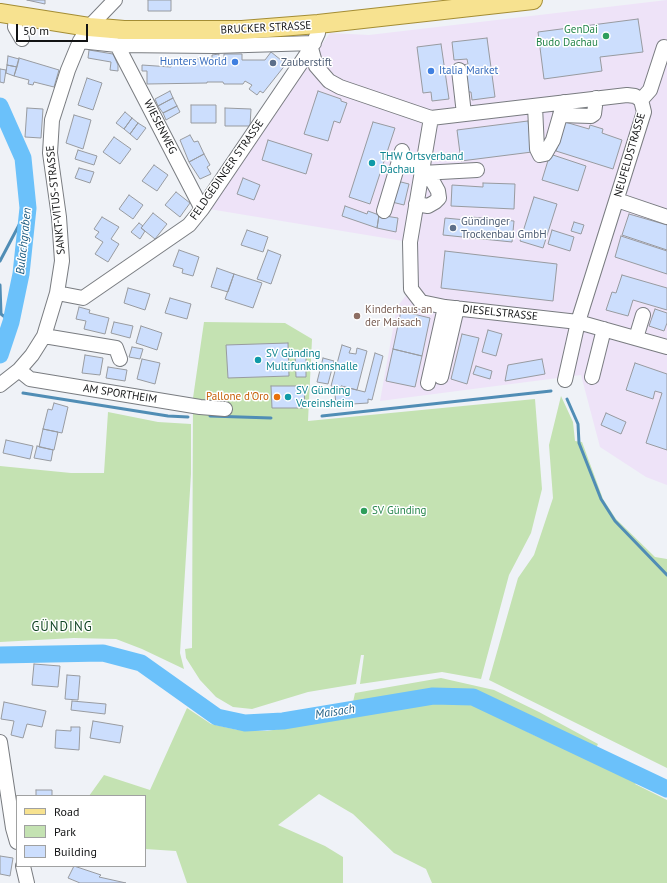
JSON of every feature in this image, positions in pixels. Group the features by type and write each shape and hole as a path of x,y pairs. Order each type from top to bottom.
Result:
{"main road":[{"name":"BRUCKER STRASSE","path":"8,14 77,42 160,31 242,30 318,24 533,0"}],"street":[{"path":"77,42 115,0"},
{"path":"8,14 22,39"},
{"name":"FELDGEDINGER STRASSE","path":"57,293 83,298 189,225 202,209 312,45 318,33 318,24"},
{"path":"77,42 215,46 312,45"},
{"name":"SANKT-VITUS-STRASSE","path":"3,383 19,370 32,355 44,336 57,293 62,261 59,217 50,153 50,134 52,120 77,42"},
{"name":"WIESENWEG","path":"117,44 202,209"},
{"name":"NEUFELDSTRASSE","path":"312,45 316,66 329,81 340,87 431,118 535,106 562,108 596,98 627,95 635,96 641,100 644,112 578,322"},
{"path":"641,100 650,90 664,47"},
{"path":"459,70 464,114"},
{"path":"535,106 537,149 540,155 545,154 553,140 562,108"},
{"path":"384,211 401,155 423,169 438,191 439,198 428,206 416,204 423,169 431,118"},
{"path":"423,169 477,170"},
{"path":"617,200 667,217"},
{"name":"DIESELSTRASSE","path":"416,204 410,242 411,289 421,302 451,308 578,322 667,347"},
{"path":"441,377 451,308"},
{"path":"428,383 451,308"},
{"path":"636,338 643,315"},
{"path":"565,380 578,322"},
{"path":"592,377 604,329"},
{"path":"44,336 116,348 120,359"},
{"name":"AM SPORTHEIM","path":"19,370 30,379 225,410"},
{"path":"0,742 13,828 16,838"},
{"path":"23,867 27,883"}],"shaded area":[{"path":"667,0 667,485 646,477 600,447 581,375 380,401 397,307 411,289 409,242 203,208 330,33 369,35"}],"green space":[{"name":"SV Günding","path":"204,322 285,323 312,339 308,421 535,399 542,489 531,533 509,575 481,679 442,672 360,684 364,655 361,655 356,684 308,692 252,709 233,707 216,697 200,680 186,658 185,649 192,648 193,398"},
{"path":"561,396 573,422 575,441 582,442 603,499 616,519 655,557 667,559 667,768 489,680 518,578 534,555 553,498 549,445"},
{"path":"108,412 158,422 191,424 191,474 180,653 184,669 142,649 116,639 74,638 0,642 0,466 71,473 104,473"},
{"path":"441,678 494,690 539,712 598,744 596,748 476,690 431,689 353,702 355,693"},
{"path":"454,699 473,704 534,735 637,782 635,784 667,800 667,883 432,883 426,869 394,853 353,814 319,794 278,825 325,846 343,857 343,883 187,883 176,851 146,849 146,795 90,795 104,775 150,790 187,708 211,724 238,730 267,731"}],"building":[{"path":"27,0 45,0 45,4"},
{"path":"148,0 171,0 171,11 148,11"},
{"path":"638,19 643,52 600,57 602,71 544,79 538,32"},
{"path":"487,38 495,97 472,100 471,92 467,92 463,65 468,64 467,59 454,60 452,42"},
{"path":"441,44 449,99 432,101 431,92 423,93 417,47"},
{"path":"89,50 113,54 118,65 118,71 110,70 111,62 88,58"},
{"path":"271,52 286,64 263,93 260,91 257,95 249,89 252,85 245,81 243,84 207,82 147,84 147,71 142,71 142,65 171,67 171,61 189,62 189,59 207,59 207,61 212,61 212,55 219,54 218,60 224,60 224,54 242,54 242,60 265,60"},
{"path":"8,56 19,59 17,67 7,65"},
{"path":"19,58 59,70 54,87 34,82 33,85 28,84 29,80 14,76"},
{"path":"7,65 17,67 14,76 6,73"},
{"path":"0,69 6,70 4,83 0,82"},
{"path":"87,78 102,83 93,110 78,105"},
{"path":"170,91 173,98 158,106 155,99"},
{"path":"318,91 341,99 341,101 347,103 340,123 334,121 328,141 304,134"},
{"path":"173,98 177,106 163,113 158,106"},
{"path":"191,105 216,105 216,123 191,123"},
{"path":"177,106 180,112 166,120 163,113"},
{"path":"27,108 43,109 41,138 25,137"},
{"path":"225,108 251,109 250,126 225,126"},
{"path":"125,112 132,118 124,129 116,123"},
{"path":"74,115 91,120 83,149 66,143"},
{"path":"132,118 138,123 130,134 124,129"},
{"path":"528,121 532,152 461,161 457,130"},
{"name":"THW Ortsverband Dachau","path":"373,122 395,128 370,204 349,197"},
{"path":"565,122 589,129 590,125 603,129 602,133 622,140 613,169 556,151"},
{"path":"138,123 146,128 137,140 130,134"},
{"path":"190,135 194,142 198,141 204,154 189,162 180,140"},
{"path":"114,137 131,149 120,164 103,152"},
{"path":"268,140 312,154 306,174 262,160"},
{"path":"78,150 97,156 94,165 75,159"},
{"path":"204,154 210,165 207,167 211,174 200,179 189,162"},
{"path":"550,154 586,166 578,191 542,180"},
{"path":"154,165 168,175 157,191 142,181"},
{"path":"79,168 94,172 90,183 75,178"},
{"path":"243,178 260,185 254,200 237,194"},
{"path":"397,181 409,184 404,205 392,202"},
{"path":"483,183 515,184 514,209 451,206 452,185 483,187"},
{"path":"176,192 190,203 180,217 165,205"},
{"path":"129,195 143,205 133,219 119,209"},
{"path":"534,197 557,204 543,248 520,241"},
{"path":"345,206 367,214 368,211 379,215 377,228 342,216"},
{"path":"153,213 167,224 155,239 141,228"},
{"path":"629,214 667,225 667,250 622,235"},
{"path":"379,215 398,218 396,232 377,228"},
{"path":"102,217 119,227 111,239 119,244 108,262 95,254 103,242 95,237 99,232 94,229"},
{"path":"471,217 514,221 512,242 443,235 445,218 466,220 466,224 470,225"},
{"path":"574,222 584,225 581,234 571,231"},
{"path":"139,223 143,226 141,228 145,231 140,239 131,232"},
{"path":"247,230 268,237 263,252 241,245"},
{"path":"552,230 574,237 570,251 548,244"},
{"path":"621,236 667,251 667,274 615,257"},
{"path":"179,250 199,257 193,276 182,273 183,269 173,266"},
{"path":"268,250 281,255 271,284 257,279"},
{"path":"445,251 557,264 553,301 441,288"},
{"path":"217,268 234,274 228,292 211,287"},
{"path":"234,274 262,283 253,308 225,299"},
{"path":"622,275 667,288 667,310 633,300 628,316 606,310 612,292 616,293"},
{"path":"128,288 150,294 145,310 124,303"},
{"path":"170,298 191,304 187,319 165,313"},
{"path":"79,307 90,310 89,313 109,318 105,334 84,329 86,321 76,319"},
{"path":"655,309 667,313 667,323 664,331 649,326"},
{"path":"401,311 430,318 422,356 393,349"},
{"path":"114,322 133,326 130,338 111,333"},
{"path":"141,326 162,333 157,350 136,343"},
{"path":"488,330 502,334 496,356 482,352"},
{"path":"462,334 479,338 467,384 451,379"},
{"name":"SV Günding Multifunktionshalle","path":"288,343 289,376 228,378 226,345"},
{"path":"342,345 351,348 349,353 356,354 357,348 367,351 357,390 341,386 341,388 331,386"},
{"path":"132,347 143,349 140,359 129,357"},
{"path":"393,349 422,356 415,387 386,381"},
{"path":"306,352 306,377 296,377 295,353"},
{"path":"375,353 383,356 372,400 368,399 368,403 336,405 335,394 341,393 341,386 365,392"},
{"path":"85,355 103,358 100,375 82,373"},
{"path":"323,358 334,361 328,384 317,382"},
{"path":"142,359 160,363 155,384 137,379"},
{"path":"542,359 545,374 505,381 508,365"},
{"path":"635,363 667,374 667,450 646,443 662,393 655,391 653,399 626,390"},
{"path":"476,366 492,371 490,379 473,374"},
{"path":"108,367 127,370 125,381 106,378"},
{"name":"SV Günding Vereinsheim","path":"271,386 304,386 305,408 272,408"},
{"path":"54,403 68,407 62,433 43,429 48,409 52,410"},
{"path":"606,413 626,422 621,434 601,425"},
{"path":"43,429 58,432 54,450 39,447"},
{"path":"6,440 33,446 30,459 3,453"},
{"path":"37,446 53,450 51,461 34,458"},
{"path":"34,664 60,666 58,687 32,685"},
{"path":"67,675 80,676 78,700 65,699"},
{"path":"72,701 106,704 105,714 71,710"},
{"path":"4,702 46,711 42,727 27,724 23,738 11,735 14,721 1,719"},
{"path":"93,721 123,726 120,743 90,738"},
{"path":"71,727 80,727 79,750 55,748 56,730 71,731"},
{"path":"36,790 52,790 52,795 36,795"},
{"path":"0,856 13,858 10,876 0,874"},
{"path":"74,867 77,867 101,875 99,877 126,883 80,883 68,878"}],"waterway":[{"name":"Bulachgraben","path":"0,106 23,158 28,208 21,274 11,322 0,355"},
{"path":"0,261 28,208"},
{"path":"0,285 1,314 11,322"},
{"path":"322,416 551,391"},
{"path":"23,393 168,416 188,417"},
{"path":"567,399 578,424 579,443 601,499 615,521 667,575"},
{"path":"210,416 271,418"},
{"name":"Maisach","path":"0,655 103,653 141,663 217,717 245,723 283,721 433,696 473,697 667,789"}],"place":[{"name":"GenDai Budo Dachau","path":"606,36"},
{"name":"Hunters World","path":"235,62"},
{"name":"Zauberstift","path":"273,63"},
{"name":"Italia Market","path":"431,71"},
{"name":"THW Ortsverband Dachau","path":"372,163"},
{"name":"Gündinger Trockenbau GmbH","path":"453,228"},
{"name":"Kinderhaus an der Maisach","path":"357,316"},
{"name":"SV Günding Multifunktionshalle","path":"258,360"},
{"name":"Pallone d'Oro","path":"277,397"},
{"name":"SV Günding Vereinsheim","path":"288,397"},
{"name":"SV Günding","path":"364,511"}],"district":[{"name":"GÜNDING","path":"62,627"}]}
